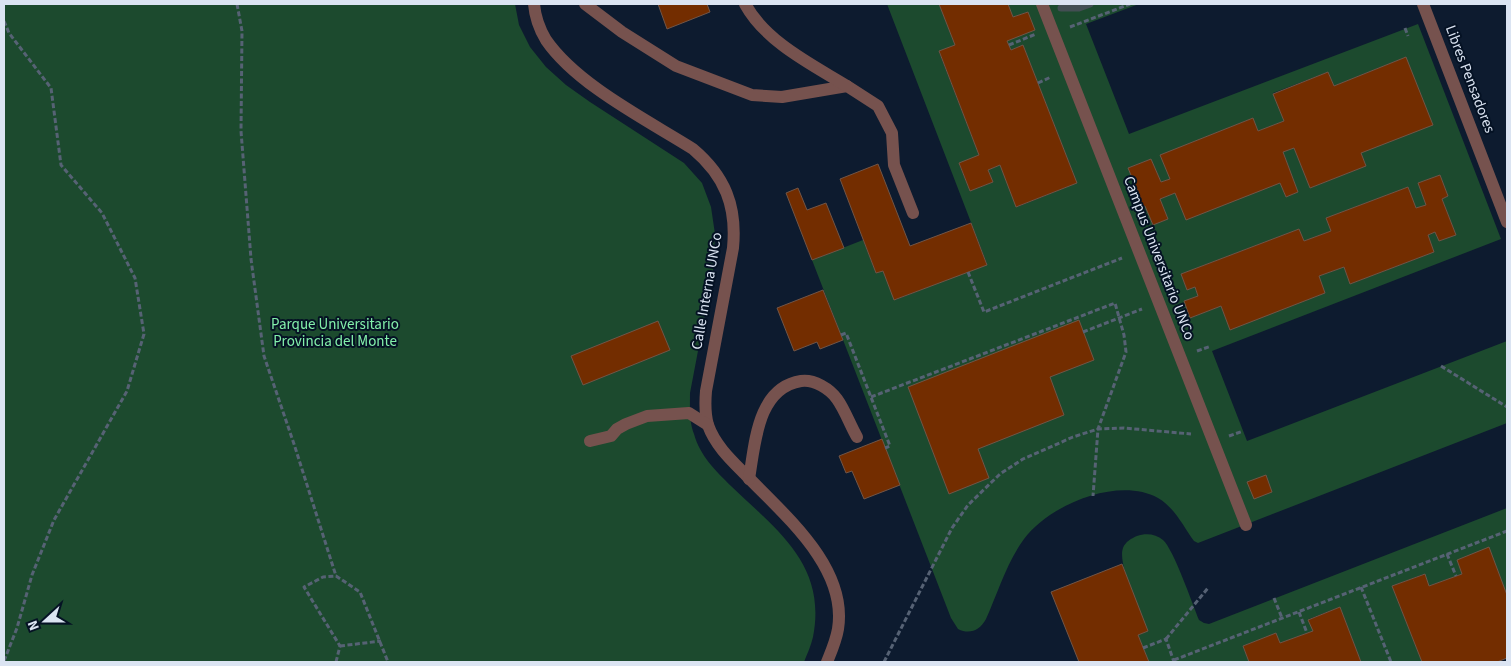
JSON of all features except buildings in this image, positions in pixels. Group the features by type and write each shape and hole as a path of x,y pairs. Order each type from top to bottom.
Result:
{"street":[{"name":"Calle Interna UNCo","path":"534,4 538,22 545,38 571,67 607,95 693,149 706,160 717,174 727,192 735,229 706,391 705,408 708,426 716,441 729,458 807,539 828,572 838,607 838,628 827,662"},
{"path":"585,4 622,32 676,66 752,96 782,97 847,86"},
{"path":"745,4 776,40 801,58 878,106 892,133 894,165 913,213"},
{"name":"Campus Universitario UNCo","path":"1042,4 1246,525"},
{"name":"Libres Pensadores","path":"1423,4 1507,222"},
{"path":"750,479 755,444 768,402 779,390 793,382 816,382 837,398 857,437"},
{"path":"590,441 611,436 616,429 636,419 660,414 689,414 708,426"}],"path":[{"path":"237,4 242,31 241,131 250,259 264,356 336,576"},
{"path":"1009,45 1130,4"},
{"path":"4,21 10,33 51,88 61,165 102,213 135,278 144,334 127,391 54,520 32,574 17,628 4,661"},
{"path":"1405,28 1408,36"},
{"path":"968,272 984,312 1139,251"},
{"path":"871,397 1115,303 1126,344 1126,352 1098,429 1093,496"},
{"path":"1084,332 1120,318"},
{"path":"841,335 846,333 871,397 890,446 885,448"},
{"path":"1441,366 1507,407"},
{"path":"884,662 945,539 959,516 978,494 1012,466 1074,437 1098,429 1124,428 1211,436"},
{"path":"1166,639 1174,661 1507,531"},
{"path":"1447,554 1456,576"},
{"path":"336,662 340,646 304,587 323,577 336,576 360,592 388,662"},
{"path":"1361,587 1391,662"},
{"path":"1143,648 1166,639 1208,588"},
{"path":"1274,598 1282,618"},
{"path":"1299,612 1307,633"},
{"path":"340,646 381,641"}],"green space":[{"name":"Parque Universitario Provincia del Monte","path":"4,4 515,4 519,25 530,47 546,67 566,85 590,102 684,163 702,183 711,207 715,234 713,272 690,393 692,429 700,449 709,463 766,518 795,551 806,569 813,589 815,612 813,637 804,662 4,662"},
{"path":"887,4 939,4 955,45 939,52 979,155 959,164 970,191 993,182 988,170 1000,165 1017,207 1077,183 1023,45 1011,50 1007,41 1028,12 1013,17 1008,4 1139,4 1086,24 1129,134 1418,24 1501,239 1212,351 1247,441 1507,341 1507,423 1198,543 1194,541 1174,512 1158,498 1142,492 1124,490 1105,492 1085,498 1067,505 1035,527 1024,539 1013,557 984,623 978,629 967,632 962,631 958,629 951,618 812,260 863,240 876,273 883,271 895,300 987,264","holes":["1406,57 1361,153 1366,166 1310,188 1294,148 1283,152 1298,192 1286,197 1280,183 1175,193 1160,199 1168,219 1153,225 1145,206 1136,209 1130,195 1138,192 1128,168 1151,159 1161,182 1170,179 1161,155 1253,118 1258,131 1284,121 1273,93 1328,72 1334,86","1440,175 1448,196 1442,199 1456,235 1439,241 1435,232 1428,235 1434,252 1350,284 1344,267 1319,276 1325,293 1230,329 1221,306 1190,318 1184,301 1198,296 1195,287 1187,290 1181,274 1299,229 1304,241 1331,231 1326,218 1408,187 1416,208 1426,205 1418,183"]},
{"path":"1507,508 1507,595 1489,548 1457,560 1462,574 1429,586 1424,574 1392,586 1422,662 1361,662 1340,607 1309,619 1313,631 1280,643 1276,633 1243,646 1249,662 1149,662 1138,635 1148,631 1126,577 1122,555 1125,544 1137,536 1151,535 1163,540 1177,565 1199,620 1209,624"}],"waterway":[{"path":"1061,8 1079,8 1090,4"}]}
